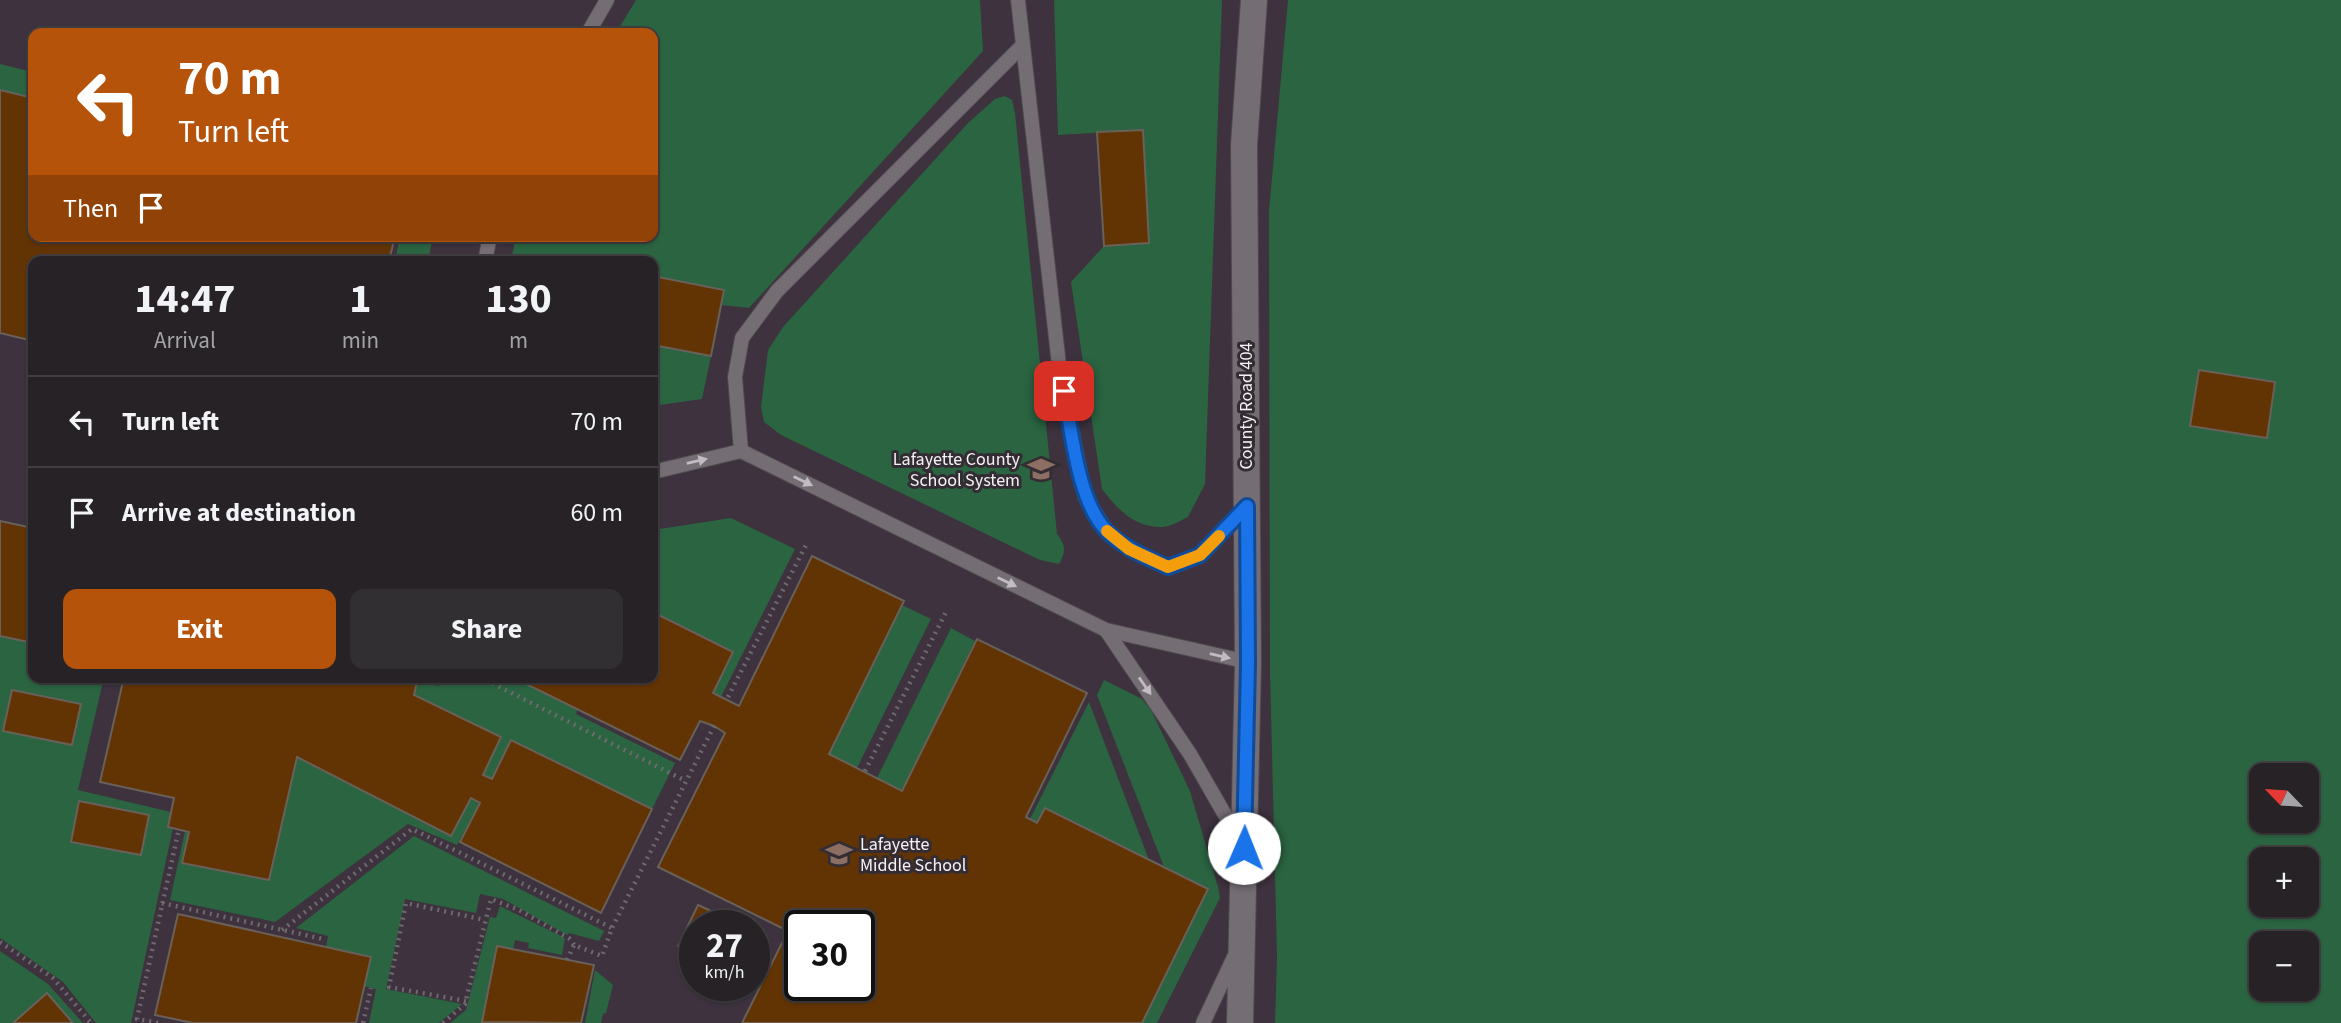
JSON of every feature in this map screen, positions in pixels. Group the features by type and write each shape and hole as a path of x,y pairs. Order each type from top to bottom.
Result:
{"street":[{"name":"County Road 404","path":"1240,1023 1248,663 1244,145 1254,0"}],"lane":[{"path":"590,28 607,0"},
{"path":"1018,0 1059,365 1085,497 1108,533 1129,549 1168,567 1200,555 1247,506"},
{"path":"741,451 734,377 742,338 777,291 1023,45"},
{"path":"658,471 741,451 1106,630 1248,663"},
{"path":"1106,630 1190,754 1244,848"},
{"path":"1203,1023 1242,939"}],"path":[{"path":"728,697 806,545"},
{"path":"865,771 946,612"},
{"path":"492,683 686,781"},
{"path":"443,1023 465,1004 491,899 519,910 570,939 574,945 602,956 612,928 714,726"},
{"path":"282,930 412,829 612,928"},
{"path":"158,1023 137,1019 178,833"},
{"path":"162,903 323,939"},
{"path":"466,1001 389,987 406,903 485,920"},
{"path":"0,942 53,978 91,1023"},
{"path":"567,960 574,945"},
{"path":"363,1023 371,988"}],"shaded area":[{"name":"Lafayette County School System","path":"0,0 1421,0 1503,1023 0,1023"}],"green space":[{"path":"636,0 980,0 983,51 749,308 721,305 724,290 658,277 658,256 512,256 515,242 658,242 658,28 619,28"},
{"path":"1054,0 1222,0 1205,484 1188,517 1168,526 1151,526 1134,520 1120,510 1102,489 1071,282 1104,246 1149,243 1143,130 1058,135"},
{"path":"1288,0 2341,0 2341,1023 1275,1023 1277,956 1270,672 1269,211"},
{"path":"0,64 28,71 28,97 0,90"},
{"path":"1005,96 1012,100 1015,113 1057,534 1064,549 1059,564 1040,560 781,435 764,422 761,407 768,350 783,327 968,123 995,99"},
{"path":"399,242 432,242 429,256 396,256"},
{"path":"658,346 711,356 702,399 658,405"},
{"path":"731,518 795,549 721,697 713,693 733,652 658,614 658,529"},
{"path":"902,605 931,619 857,768 829,754"},
{"path":"951,628 975,641 902,791 877,778"},
{"path":"0,636 28,642 28,683 103,683 78,790 171,812 168,826 173,828 131,1023 96,1023 63,982 0,938"},
{"path":"1104,680 1142,699 1151,710 1190,791 1220,898 1157,1023 1142,1023 1208,889 1164,867 1097,695"},
{"path":"417,683 439,686 440,683 524,683 577,710 576,714 675,763 652,809 511,740 492,779 483,775 501,737 414,695"},
{"path":"1089,702 1149,860 1045,808 1037,823 1030,819"},
{"path":"297,757 451,836 471,798 480,803 457,845 408,824 275,922 170,900 185,831 189,832 182,863"},
{"path":"414,836 604,931 599,941 569,933 567,935 503,899 480,894 476,913 405,899 386,989 462,1004 439,1023 369,1023 376,989 364,986 326,947 328,936 296,928"},
{"path":"500,906 565,938 562,955 528,948 529,943 515,940 513,949 498,946 482,1021 488,1023 450,1023 466,1010 490,917 496,918"},
{"path":"0,951 48,984 83,1023 0,1023"},
{"path":"595,970 613,985 601,1023 585,1023"}],"building":[{"path":"0,90 28,97 28,242 394,242 390,256 28,256 28,340 0,333"},
{"path":"1143,130 1149,243 1104,246 1097,132"},
{"path":"658,277 724,290 711,356 658,346"},
{"path":"2199,370 2275,382 2267,438 2190,426"},
{"path":"0,521 28,527 28,642 0,636"},
{"path":"812,556 904,601 829,754 902,791 977,639 1087,693 1026,817 1037,823 1045,808 1208,889 1142,1023 742,1023 753,1001 770,1001 770,967 784,939 784,1001 875,1001 875,910 784,910 784,929 770,922 770,910 745,910 658,867 725,733 700,721 680,760 524,683 658,683 658,614 733,652 713,693 739,706"},
{"path":"123,683 417,683 414,695 501,737 483,775 492,779 511,740 652,809 601,913 460,842 480,803 471,798 451,836 297,757 269,880 182,863 189,832 168,827 174,798 100,782"},
{"path":"12,690 81,704 72,745 3,731"},
{"path":"79,801 149,815 141,855 71,842"},
{"path":"698,905 709,910 696,910"},
{"path":"178,914 371,957 356,1023 193,1023 155,1015"},
{"path":"497,946 594,965 581,1023 482,1022"},
{"path":"47,993 73,1023 13,1023"}],"slow traffic":[{"path":"1107,531 1129,549 1168,567 1200,555 1219,536"}],"place":[{"name":"Lafayette County School System","path":"1041,469"},
{"name":"Lafayette Middle School","path":"839,854"}],"route":[{"path":"1064,391 1085,497 1108,533 1129,549 1168,567 1200,555 1247,506 1248,663 1244,848"}]}
